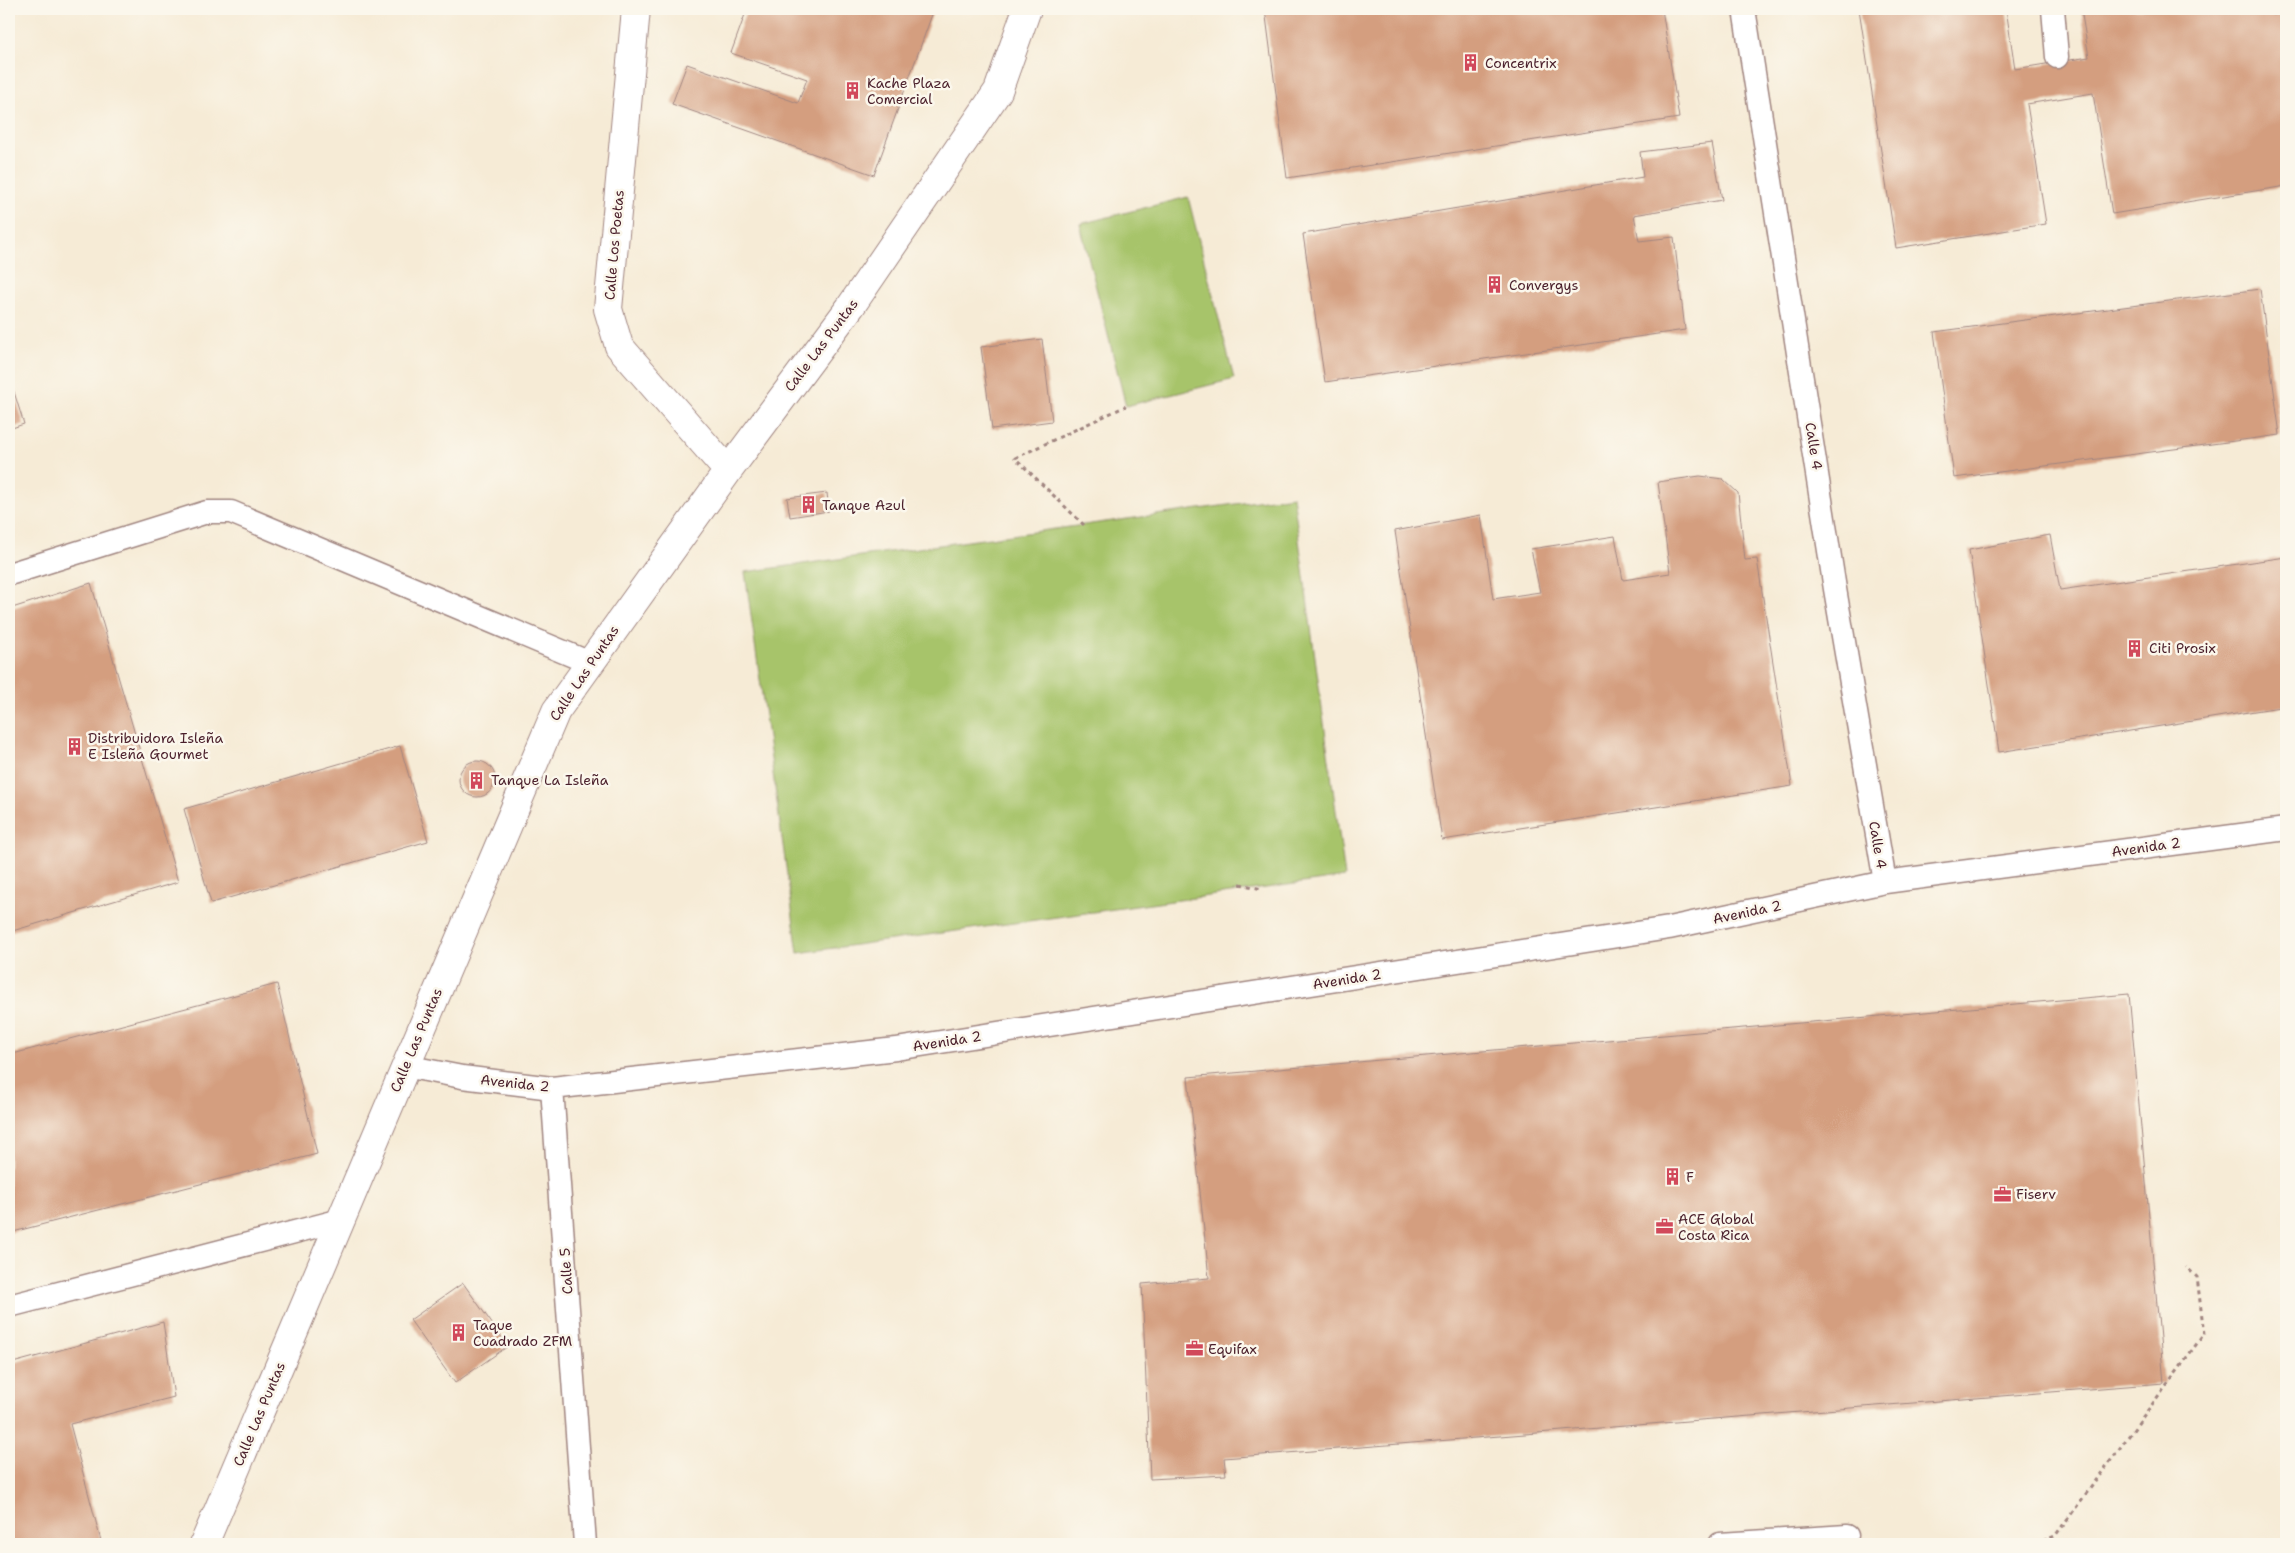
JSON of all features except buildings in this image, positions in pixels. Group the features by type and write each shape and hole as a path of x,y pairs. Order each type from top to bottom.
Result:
{"street":[{"name":"Calle Los Poetas","path":"636,9 608,308 619,346 728,471"},
{"name":"Calle Las Puntas","path":"204,1544 556,711 728,471 851,306 998,91 1027,9"}],"lane":[{"name":"Calle 4","path":"1744,9 1835,589 1885,882"},
{"path":"2053,9 2057,57"},
{"path":"9,574 207,512 231,512 590,663"},
{"name":"Avenida 2","path":"405,1066 462,1077 552,1088 916,1046 1669,928 1885,882 2286,829"},
{"name":"Calle 5","path":"552,1088 585,1544"},
{"path":"9,1306 341,1220"},
{"path":"1720,1544 1847,1536"}],"path":[{"path":"1084,525 1015,458 1126,406"},
{"path":"1240,884 1262,889"},
{"path":"2042,1540 2055,1536 2204,1334 2197,1276 2186,1267"}],"green space":[{"path":"1188,197 1234,379 1126,406 1080,224"},
{"path":"1293,496 1345,877 798,953 745,572"}],"place":[{"name":"Concentrix","path":"1471,63"},
{"name":"Kache Plaza Comercial","path":"853,91"},
{"name":"Convergys","path":"1495,285"},
{"name":"Tanque Azul","path":"808,505"},
{"name":"Citi Prosix","path":"2135,648"},
{"name":"Distribuidora Isleña E Isleña Gourmet","path":"74,746"},
{"name":"Tanque La Isleña","path":"477,780"},
{"name":"F","path":"1672,1177"},
{"name":"Fiserv","path":"2002,1194"},
{"name":"ACE Global Costa Rica","path":"1664,1227"},
{"name":"Taque Cuadrado ZFM","path":"459,1333"},
{"name":"Equifax","path":"1194,1349"}]}
